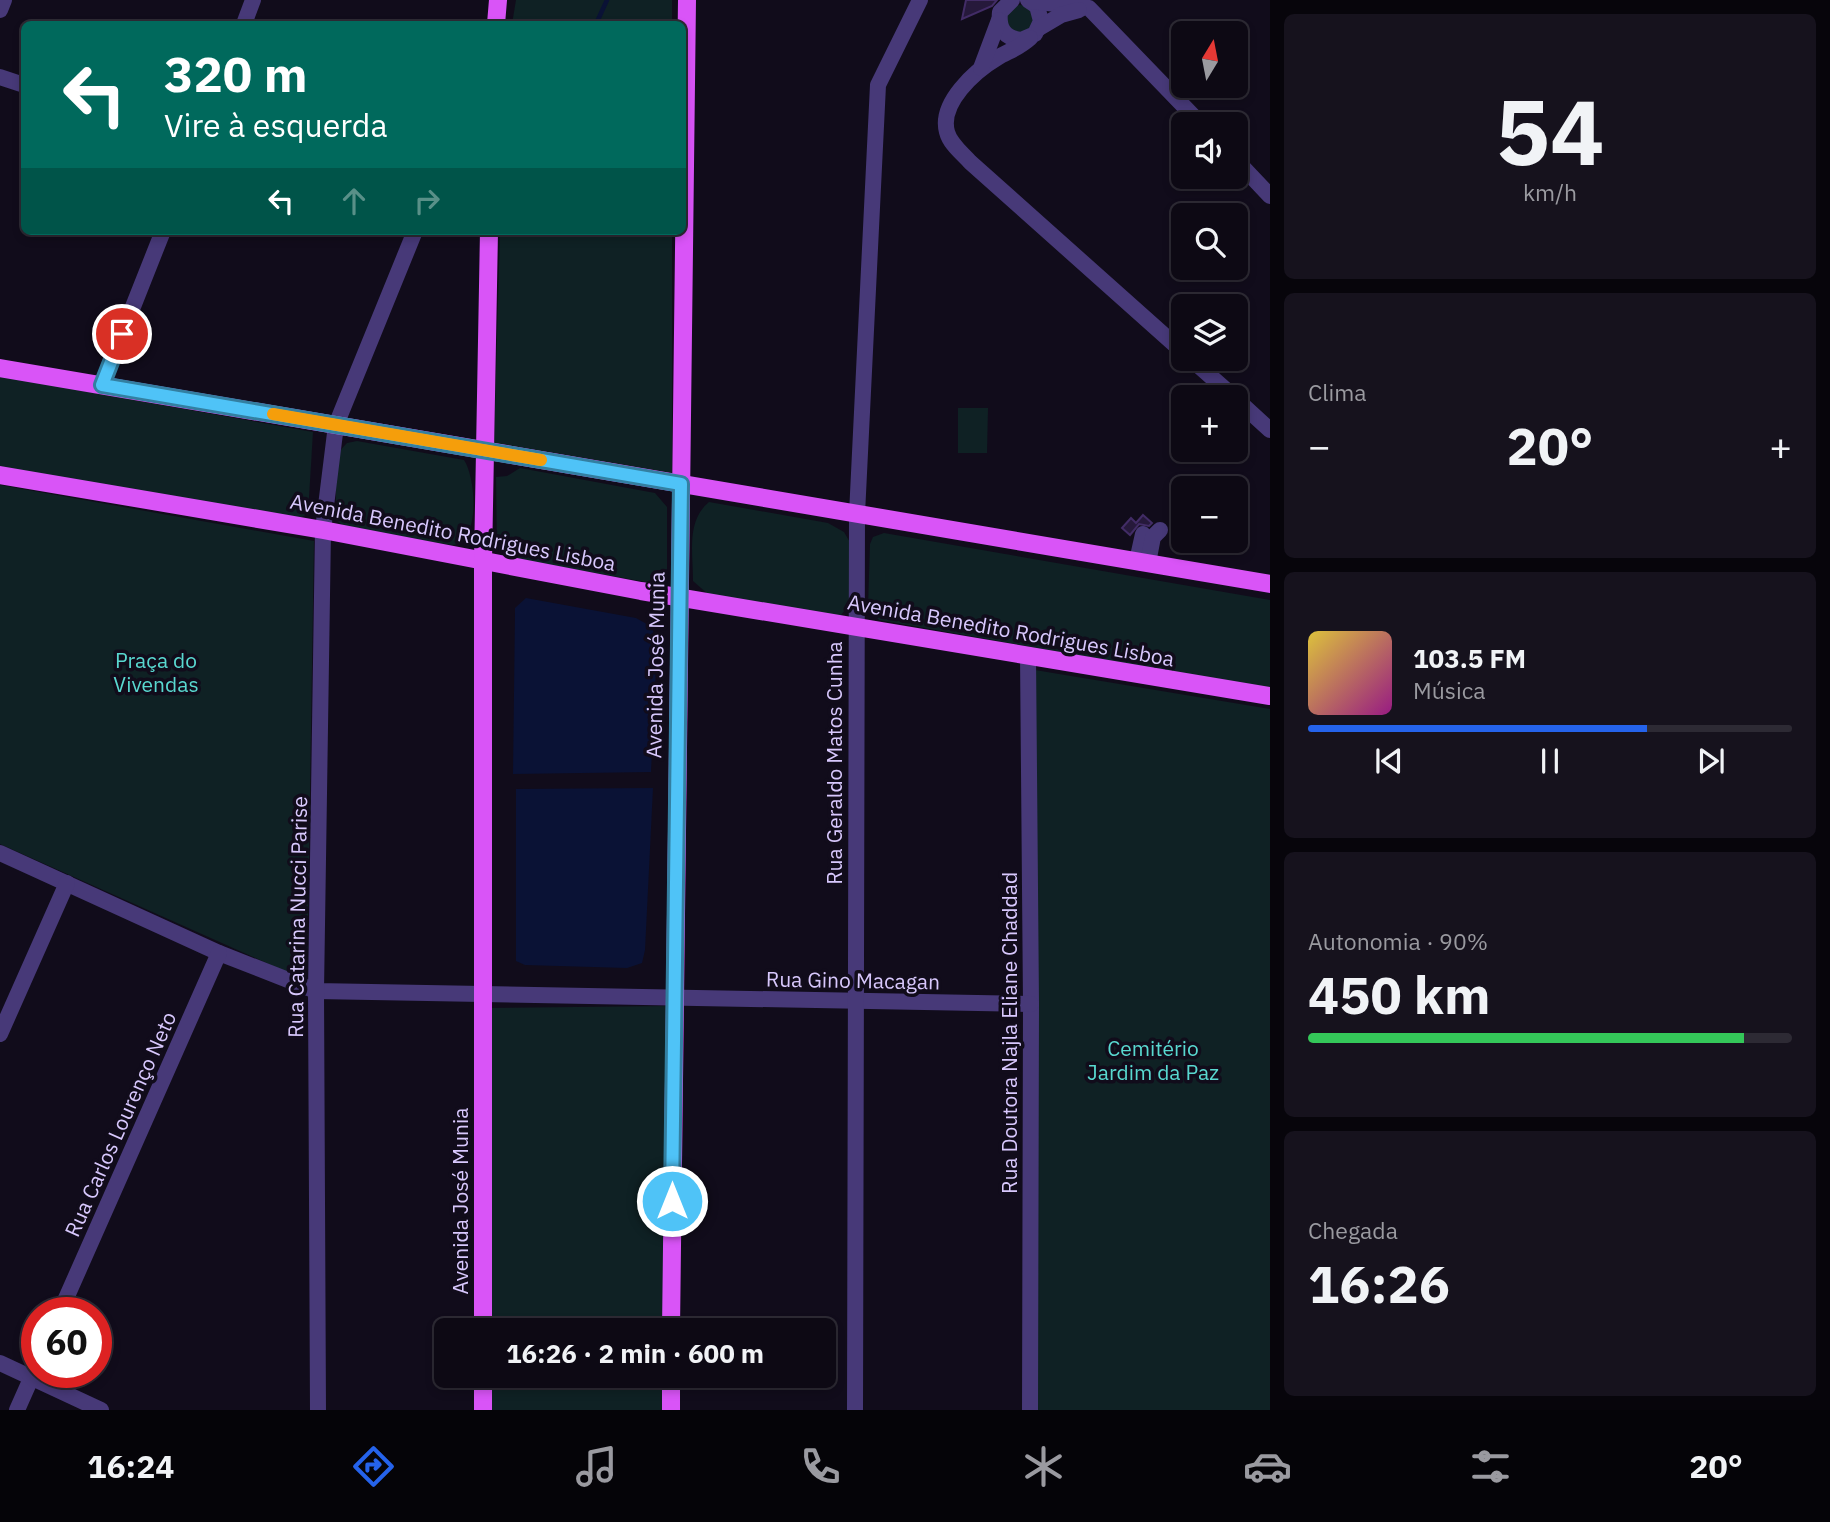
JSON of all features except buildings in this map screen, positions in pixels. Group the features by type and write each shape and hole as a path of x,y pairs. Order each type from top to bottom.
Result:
{"main road":[{"name":"Avenida José Munia","path":"686,81 687,0"},
{"name":"Avenida José Munia","path":"483,1318 483,561 489,235"},
{"name":"Avenida José Munia","path":"671,1318 684,235"},
{"path":"0,368 1270,584"},
{"name":"Avenida Benedito Rodrigues Lisboa","path":"0,475 323,530 679,597 1270,696"},
{"path":"483,1388 483,1410"},
{"path":"671,1388 671,1410"}],"street":[{"path":"0,10 4,0"},
{"path":"245,21 253,0"},
{"name":"Rua Geraldo Matos Cunha","path":"855,1410 856,514 878,85 920,0"},
{"path":"980,70 1003,6 1012,0"},
{"path":"999,20 1006,35 1021,40 1034,33 1040,13 1029,1"},
{"path":"1029,1 1089,8 1189,112"},
{"path":"1089,8 1061,15 980,70 955,97 946,116 947,132 953,145 1171,341"},
{"path":"0,77 21,84"},
{"path":"1248,173 1270,196"},
{"path":"102,385 161,235"},
{"name":"Rua Catarina Nucci Parise","path":"318,1410 316,991 323,530 336,425 413,235"},
{"path":"1205,371 1220,385"},
{"path":"1248,410 1270,430"},
{"path":"1143,562 1153,537 1160,530"},
{"path":"1143,534 1143,562"},
{"name":"Rua Doutora Najla Eliane Chaddad","path":"1028,655 1030,1410"},
{"name":"Rua Gino Macagan","path":"0,853 219,953 316,991 481,996 673,995 857,1003 1031,1004"},
{"path":"0,1034 67,883"},
{"name":"Rua Carlos Lourenço Neto","path":"67,1297 219,953"},
{"path":"0,1363 21,1368"},
{"path":"17,1410 27,1388"},
{"path":"63,1388 101,1410"}],"green space":[{"path":"516,0 672,0 672,21 512,21"},
{"path":"1020,5 1030,9 1034,19 1030,29 1020,33 1010,29 1006,19 1010,9"},
{"path":"500,235 672,235 672,475 494,444"},
{"path":"0,376 313,432 308,514 293,521 0,469"},
{"path":"958,408 988,408 987,453 958,453"},
{"path":"357,441 464,460 471,481 473,509 468,533 461,542 452,545 347,529 336,520 336,455 347,443"},
{"path":"520,468 655,493 667,507 667,569 663,576 646,582 510,558 497,549 496,477 507,476"},
{"name":"Praça do Vivendas","path":"0,485 314,541 307,981 0,844"},
{"path":"709,502 828,523 844,532 851,544 850,604 841,615 832,617 709,595 693,581 692,538 697,518"},
{"path":"884,533 1270,600 1270,689 879,620 868,607 870,544 873,537"},
{"name":"Cemitério Jardim da Paz","path":"1035,670 1270,709 1270,1410 1037,1410"},
{"path":"667,1006 665,1318 490,1318 489,1008"},
{"path":"491,1388 665,1388 664,1410 491,1410"}],"water":[{"path":"526,598 636,618 652,627 657,646 651,772 513,774 515,608"},
{"path":"653,788 645,950 642,963 627,968 525,965 516,961 516,789"}],"waterway":[{"path":"597,21 607,0"}],"slow traffic":[{"path":"273,414 541,460"}],"route":[{"path":"122,334 102,385 681,484 672,1201"}]}
